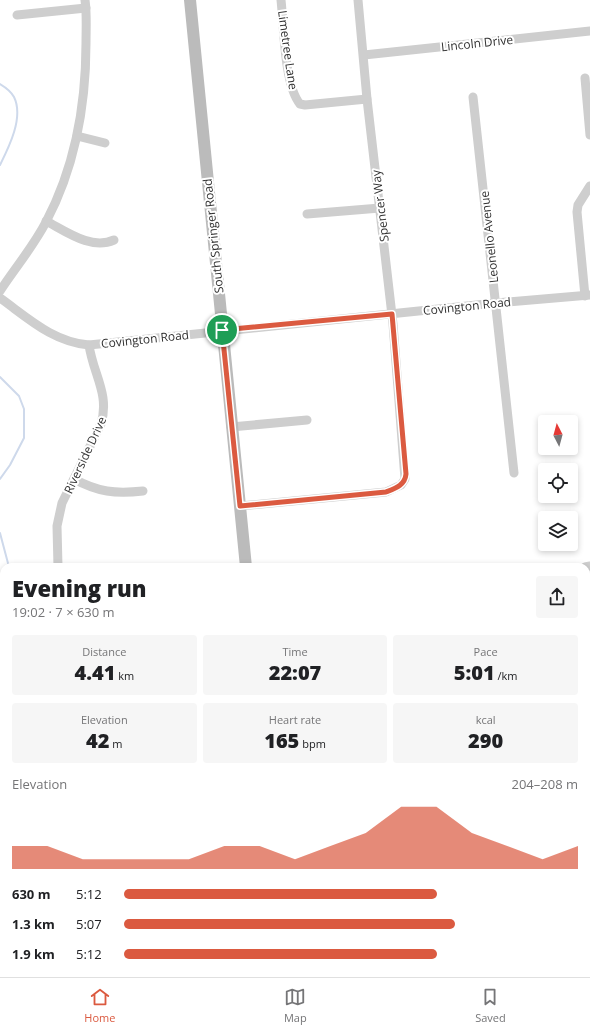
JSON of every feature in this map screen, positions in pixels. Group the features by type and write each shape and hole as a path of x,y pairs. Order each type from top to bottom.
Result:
{"street":[{"name":"South Springer Road","path":"190,0 246,563"},
{"name":"Limetree Lane","path":"281,0 289,76 296,99 300,104 305,105 367,99"},
{"name":"Spencer Way","path":"240,506 386,492 401,485 405,479 406,474 392,314 367,99 358,0"},
{"path":"0,291 30,248 46,221 64,179 77,136 86,73 86,4 17,15"},
{"name":"Lincoln Drive","path":"364,55 590,31"},
{"path":"585,78 590,135"},
{"name":"Leonello Avenue","path":"473,97 514,472"},
{"path":"77,136 105,143"},
{"path":"587,295 577,212 578,205 590,186"},
{"path":"307,214 380,208"},
{"path":"46,221 87,242 106,244 114,240"},
{"name":"Covington Road","path":"0,298 55,337 74,344 89,345 222,330 587,295"},
{"name":"Riverside Drive","path":"58,563 57,526 62,503 101,424 105,412 103,393 92,363 89,345"},
{"path":"231,427 307,420"},
{"path":"74,479 104,492 127,493 143,491"}],"waterway":[{"path":"0,84 8,89 13,95 17,105 14,132 0,165"},
{"path":"0,377 19,396 24,409 24,438 10,465 0,479"},
{"path":"0,533 8,563"}],"route":[{"path":"392,314 406,474 401,485 386,492 240,506 222,330 392,314"}]}
